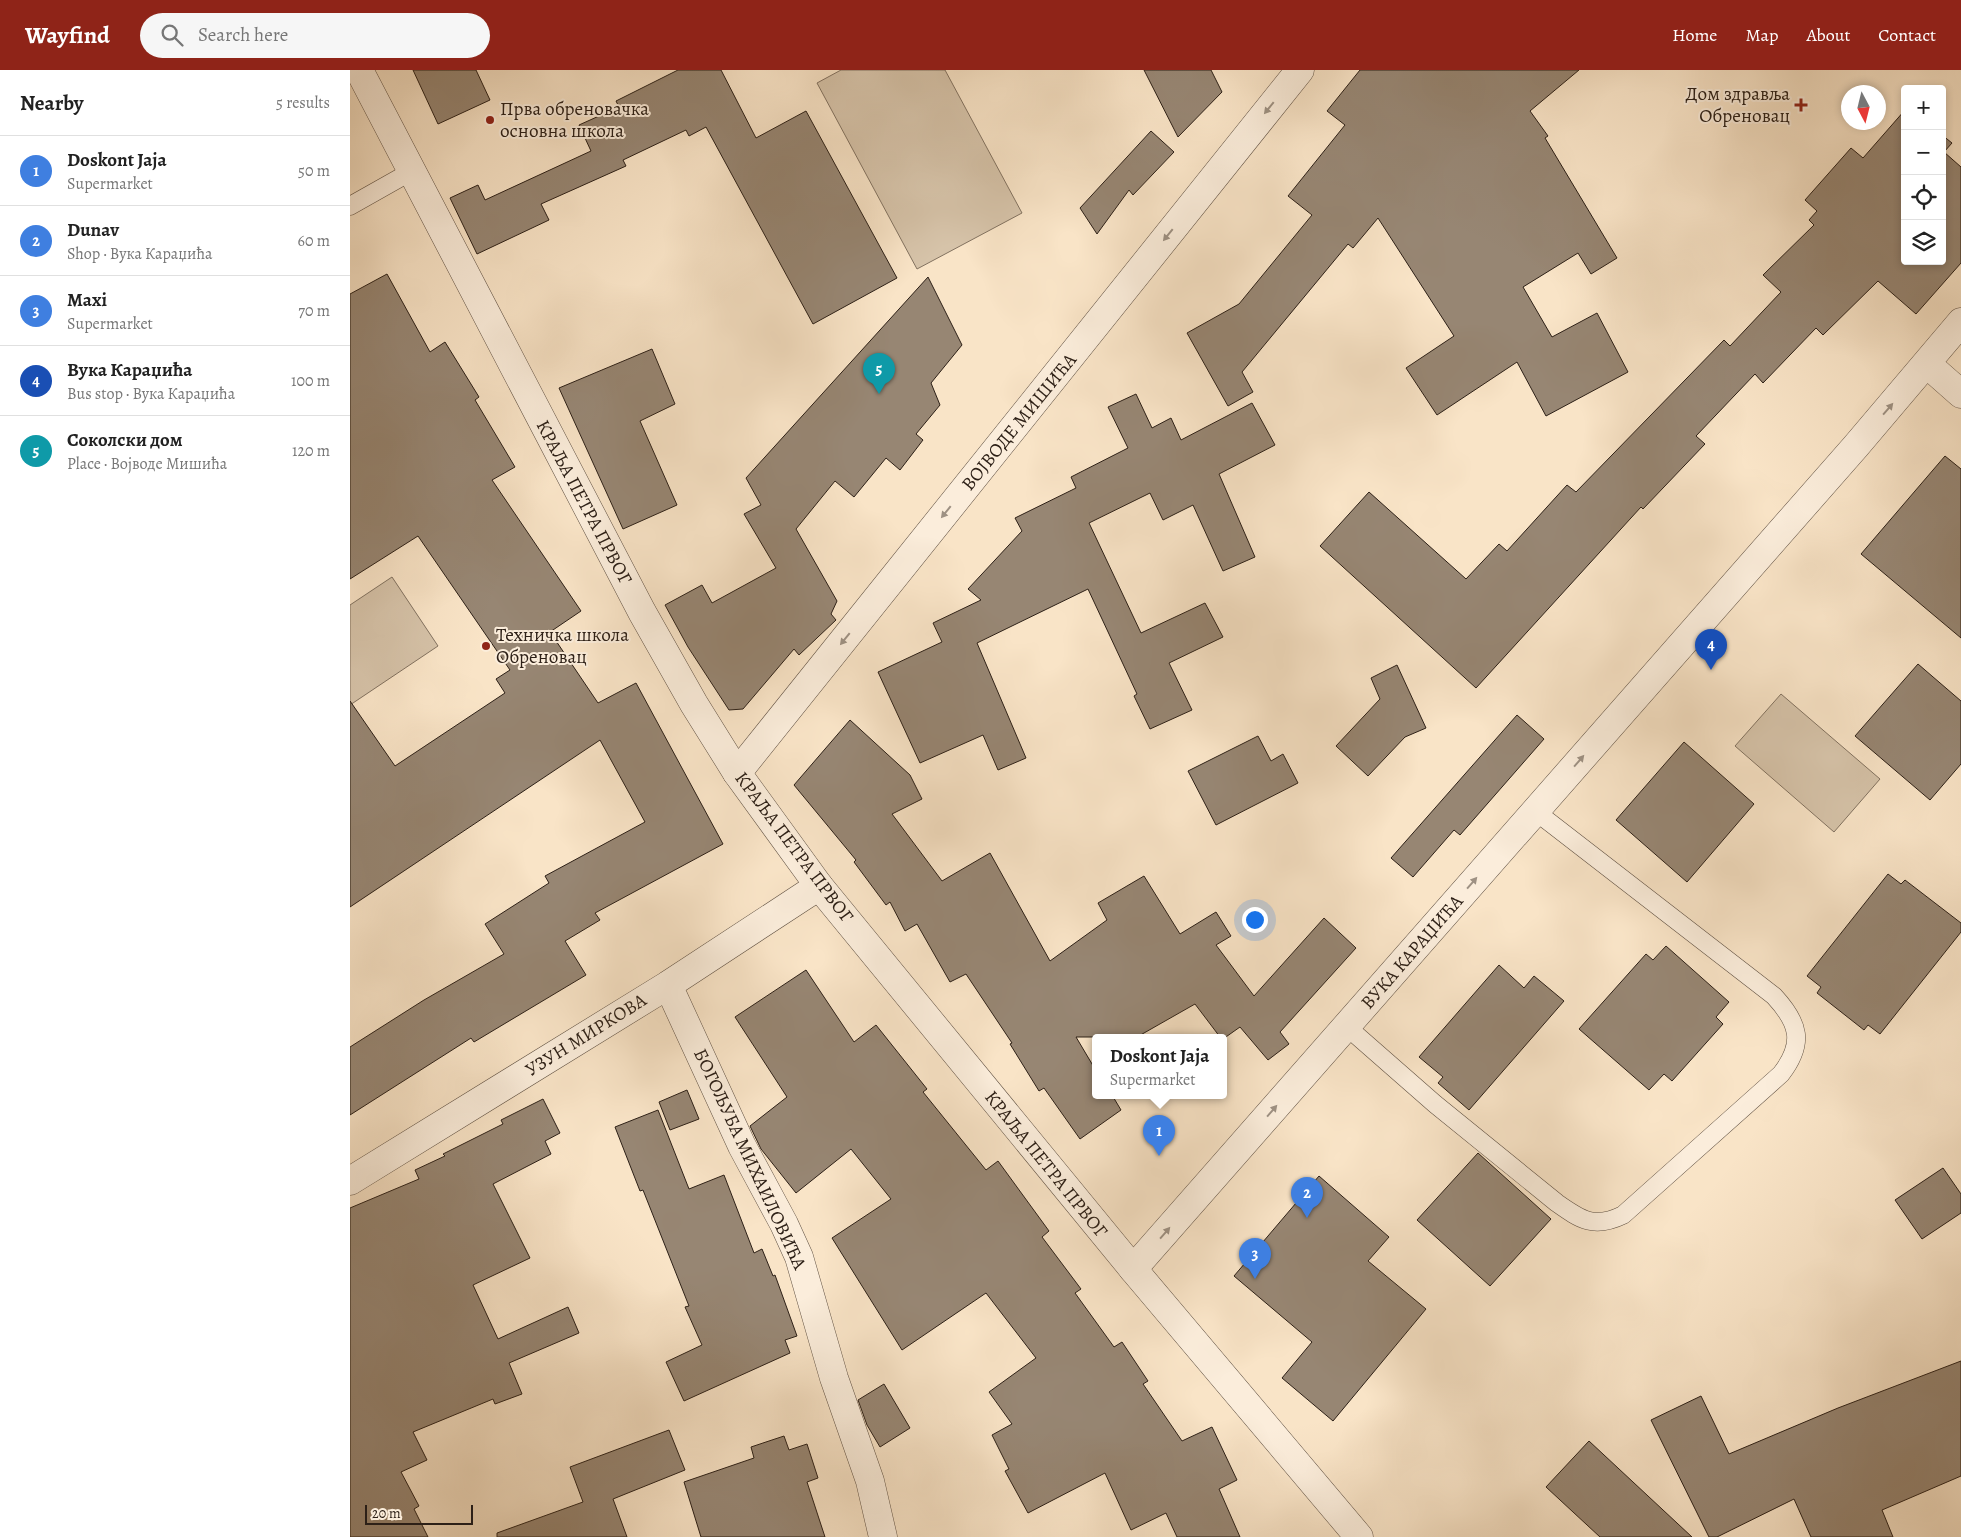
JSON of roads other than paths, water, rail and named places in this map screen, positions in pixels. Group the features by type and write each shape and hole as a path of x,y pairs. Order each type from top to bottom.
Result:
{"street":[{"name":"КРАЉА ПЕТРА ПРВОГ","path":"359,70 642,612 694,704 738,773 819,886 1133,1269 1359,1537"},
{"name":"ВОЈВОДЕ МИШИЋА","path":"738,773 1300,70"},
{"name":"ВУКА КАРАЏИЋА","path":"1133,1269 1927,364 1961,322"},
{"path":"1927,364 1961,394"},
{"name":"УЗУН МИРКОВА","path":"350,1181 668,984 819,886"},
{"name":"БОГОЉУБА МИХАИЛОВИЋА","path":"668,984 742,1146 776,1207 799,1257 834,1378 870,1481 883,1537"}],"lane":[{"path":"350,206 412,171"},
{"path":"1346,1026 1436,1104 1557,1203 1579,1218 1591,1222 1612,1220 1623,1215 1782,1074 1792,1060 1797,1048 1794,1024 1786,1010 1774,996 1535,811"}],"place":[{"name":"Дом здравља Обреновац","path":"1801,105"},
{"name":"Прва обреновачка основна школа","path":"490,120"},
{"name":"Соколски дом","path":"879,394"},
{"name":"Техничка школа Обреновац","path":"486,646"},
{"name":"Вука Караџића","path":"1711,670"},
{"name":"Doskont Jaja","path":"1159,1156"},
{"name":"Dunav","path":"1307,1218"},
{"name":"Maxi","path":"1255,1279"}]}
